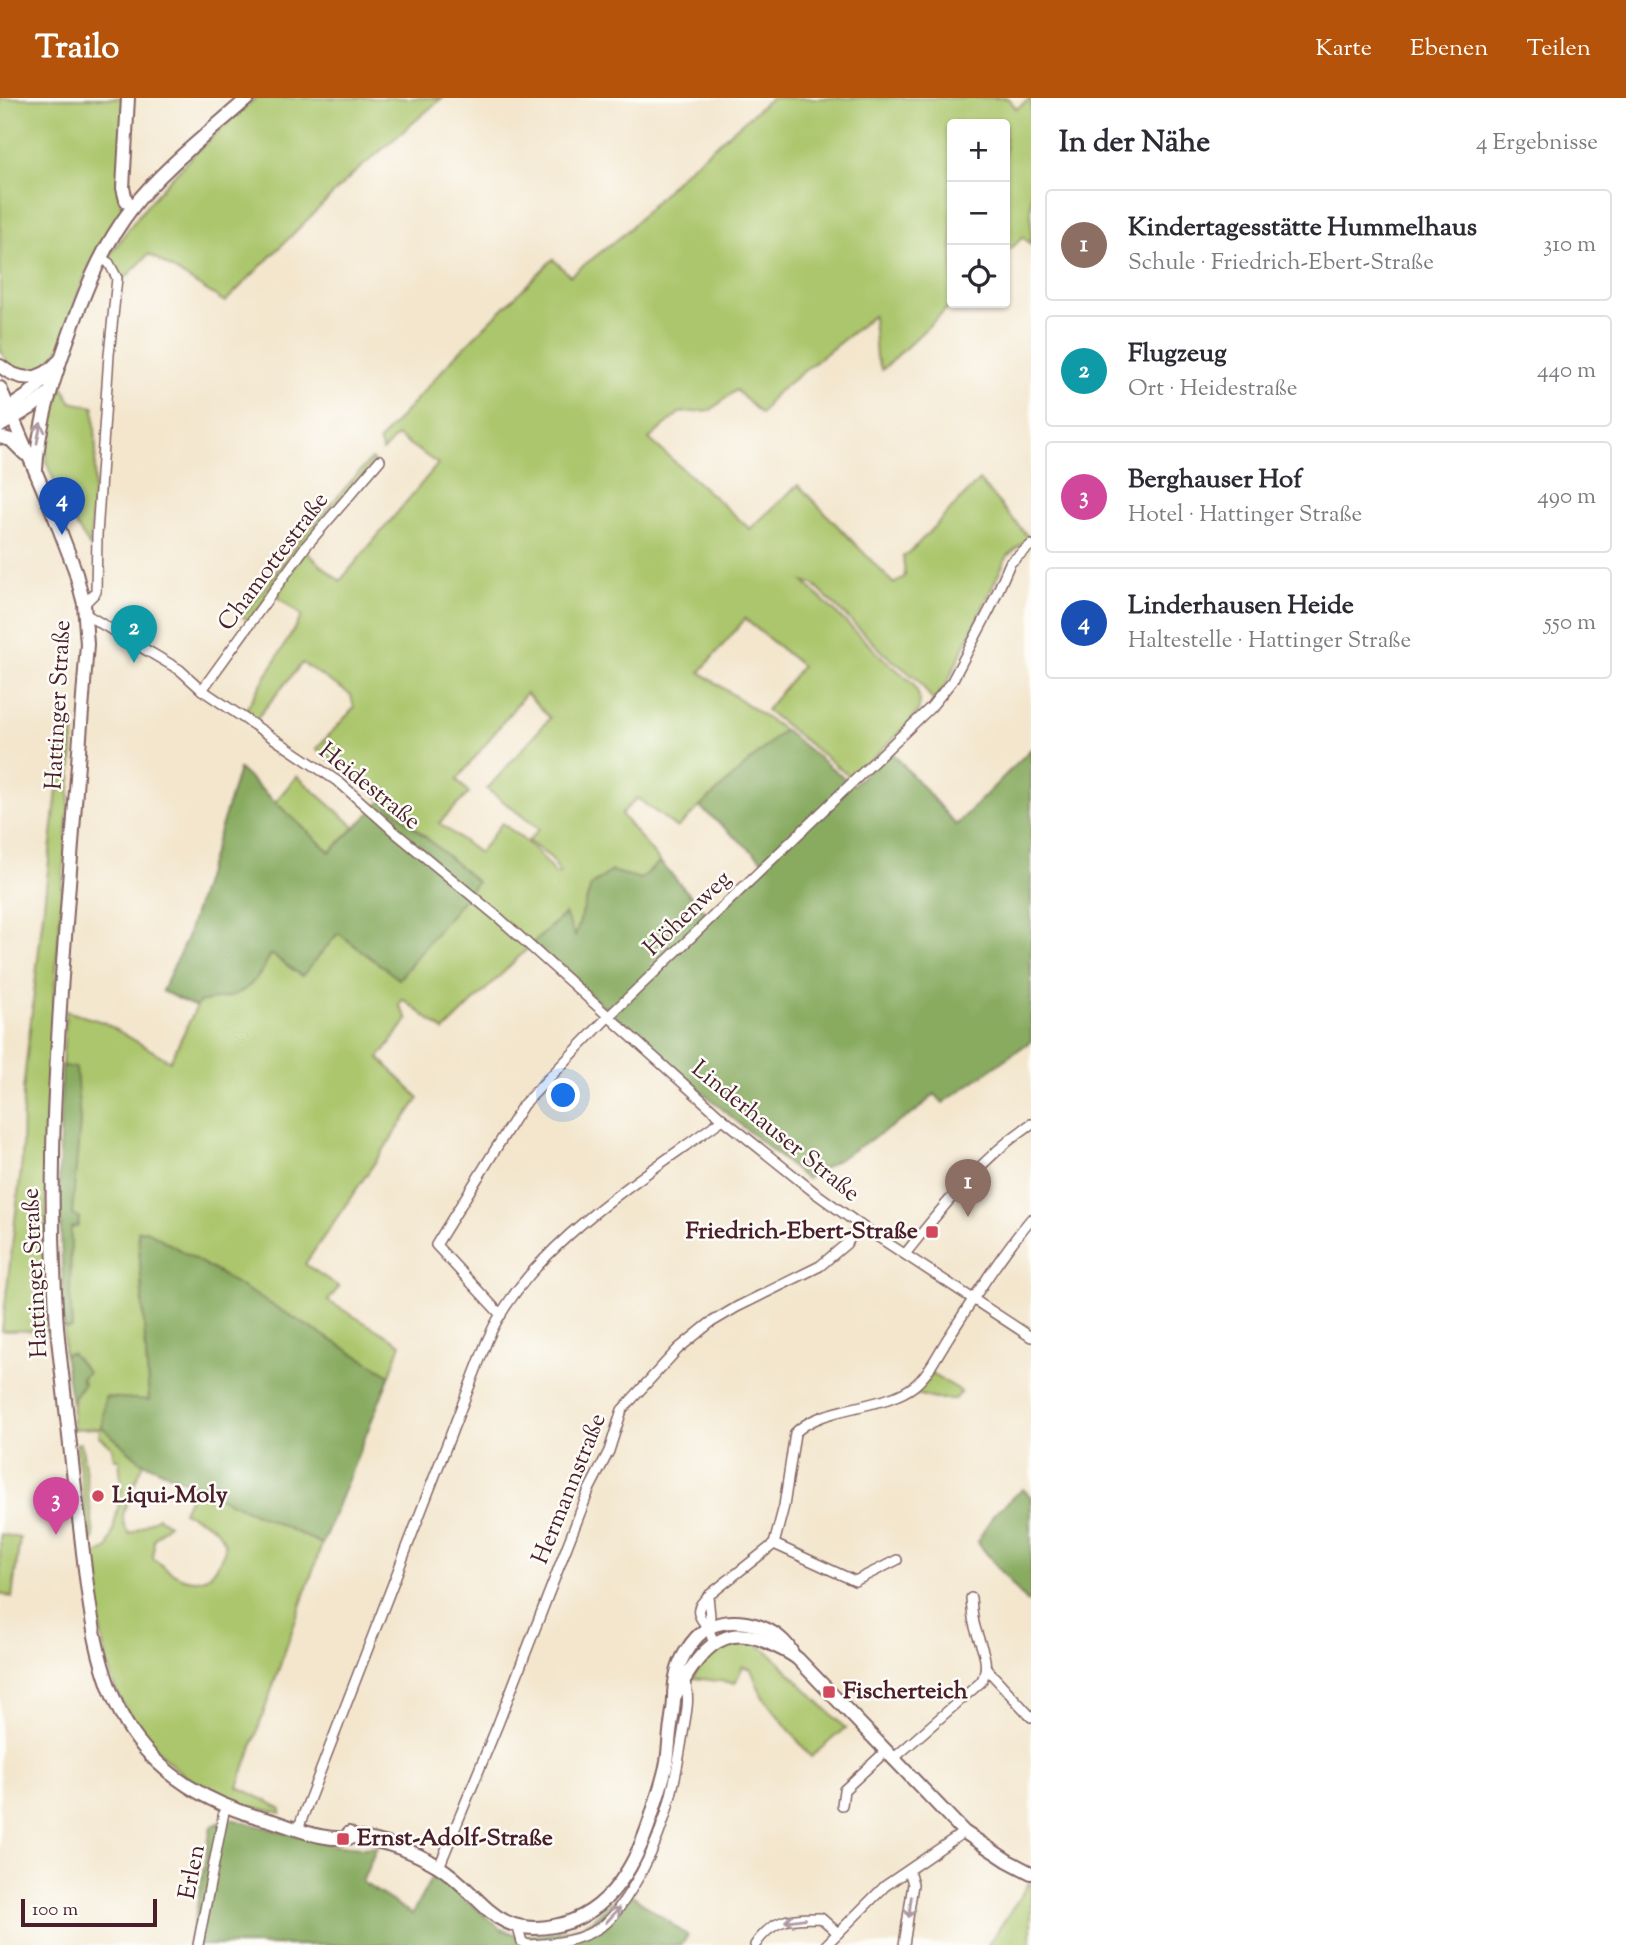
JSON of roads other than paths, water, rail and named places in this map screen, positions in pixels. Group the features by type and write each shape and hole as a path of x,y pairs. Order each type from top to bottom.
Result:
{"main road":[{"path":"128,98 122,188 132,207"},
{"path":"36,474 37,445 50,392 82,299 101,258 132,207 248,98"},
{"path":"0,366 24,379 33,379 60,362"},
{"path":"0,426 7,414 60,362"},
{"name":"Hattinger Straße","path":"0,388 7,414 36,474 75,570 85,609 87,644 64,943 53,1157 56,1311 74,1484 97,1652 110,1692 128,1726 151,1755 173,1776 199,1793 225,1807 257,1818 299,1828 317,1827 346,1832 393,1845 439,1867 468,1889 497,1917 518,1928"},
{"path":"7,414 32,407 50,392"},
{"path":"0,437 11,440 29,458"},
{"path":"518,1928 552,1927 575,1920 601,1903 627,1873 644,1836 660,1790 667,1762 674,1699 673,1683 685,1653 708,1628 730,1622 754,1624 779,1636 793,1655 964,1832 1008,1861 1029,1870"},
{"path":"674,1699 694,1664 723,1639 736,1635 749,1636 793,1655"}],"street":[{"name":"Hattinger Straße","path":"85,609 96,593 108,369 117,278 109,263 101,258"},
{"name":"Chamottestraße","path":"202,690 306,546 380,460"},
{"name":"Höhenweg","path":"501,1315 436,1245 523,1105 608,1017 931,707 952,681 990,609 1010,563 1031,545"},
{"name":"Heidestraße","path":"85,609 180,670 202,690 340,783 499,918 608,1017"},
{"name":"Linderhauser Straße","path":"608,1017 723,1119 814,1192 1031,1337"},
{"path":"299,1828 489,1337 501,1315 539,1265 579,1227 723,1119"},
{"path":"905,1254 962,1185 1031,1124"},
{"path":"714,1644 708,1628 698,1615 699,1606 774,1545 784,1507 795,1433 802,1426 819,1419 903,1394 920,1381 977,1291 1031,1219"},
{"name":"Hermannstraße","path":"439,1867 589,1490 609,1451 622,1410 678,1349 710,1324 737,1307 820,1266 846,1244 860,1225"},
{"path":"774,1545 855,1581 897,1560"},
{"path":"842,1805 844,1790 981,1682 987,1669 986,1660 974,1624 971,1598"},
{"path":"987,1669 1031,1717"},
{"name":"Hattinger Straße","path":"518,1928 522,1942 528,1945 558,1944 592,1932 619,1910 652,1853 663,1826 678,1766 689,1694 684,1680"},
{"name":"Erlen","path":"198,1945 225,1807"},
{"path":"827,1945 885,1886 964,1832"},
{"path":"904,1945 913,1884 909,1870"},
{"path":"755,1945 773,1925 799,1918 821,1918 838,1933"}],"place":[{"name":"Linderhausen Heide","path":"62,535"},
{"name":"Flugzeug","path":"134,663"},
{"name":"Kindertagesstätte Hummelhaus","path":"968,1217"},
{"name":"Friedrich-Ebert-Straße","path":"932,1232"},
{"name":"Liqui-Moly","path":"98,1496"},
{"name":"Berghauser Hof","path":"56,1535"},
{"name":"Fischerteich","path":"829,1692"},
{"name":"Ernst-Adolf-Straße","path":"343,1839"}]}
